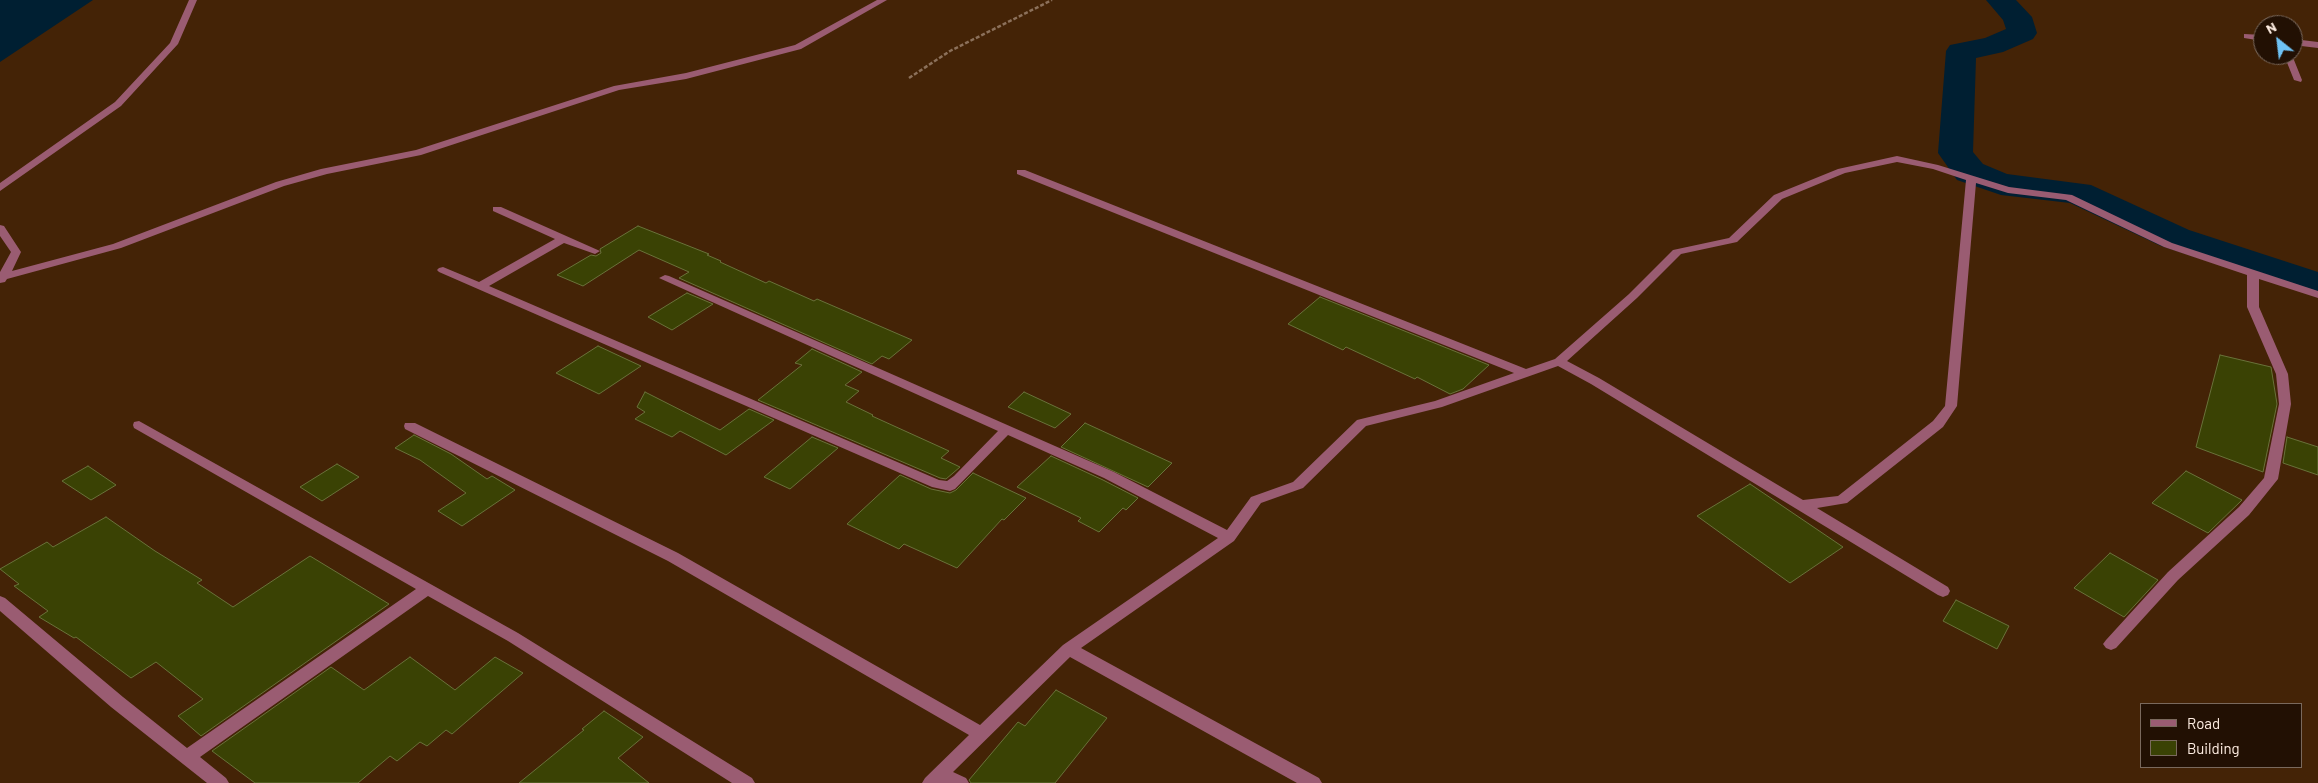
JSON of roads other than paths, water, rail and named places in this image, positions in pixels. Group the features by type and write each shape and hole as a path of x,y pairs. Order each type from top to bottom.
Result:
{"street":[{"path":"0,188 118,104 174,44 193,0"},
{"path":"2,279 117,246 280,184 325,171 418,153 617,88 686,76 798,47 883,0"},
{"path":"2247,36 2253,37"},
{"path":"2303,43 2318,45"},
{"path":"2292,65 2298,80"},
{"path":"936,778 1068,649 1229,537 1256,500 1298,484 1362,423 1438,404 1560,362 1633,296 1677,252 1733,240 1778,197 1842,171 1897,159 1936,167 1971,180 2008,190 2068,197 2168,245 2254,272 2318,295"},
{"path":"1021,172 1525,373"},
{"path":"1803,505 1842,500 1938,424 1951,406 1971,180"},
{"path":"497,209 563,239 595,251"},
{"path":"0,228 16,252 2,279"},
{"path":"480,286 563,239"},
{"path":"443,270 937,484 950,486 959,479 1007,429"},
{"path":"2111,644 2173,576 2244,510 2271,479 2285,404 2282,374 2277,358 2253,307 2254,272"},
{"path":"665,278 1109,475 1229,537"},
{"path":"1560,362 1803,505 1944,591"},
{"path":"140,425 513,637 746,783"},
{"path":"410,426 673,557 980,733"},
{"path":"187,757 427,589"},
{"path":"0,602 117,702 220,783"},
{"path":"1068,649 1313,783"},
{"path":"936,778 960,783"}],"water":[{"path":"0,0 93,0 0,62"}],"waterway":[{"path":"2000,0 2017,17 2022,33 1992,46 1961,51 1955,153 1970,172 2001,184 2078,193 2175,238 2318,285"}]}
